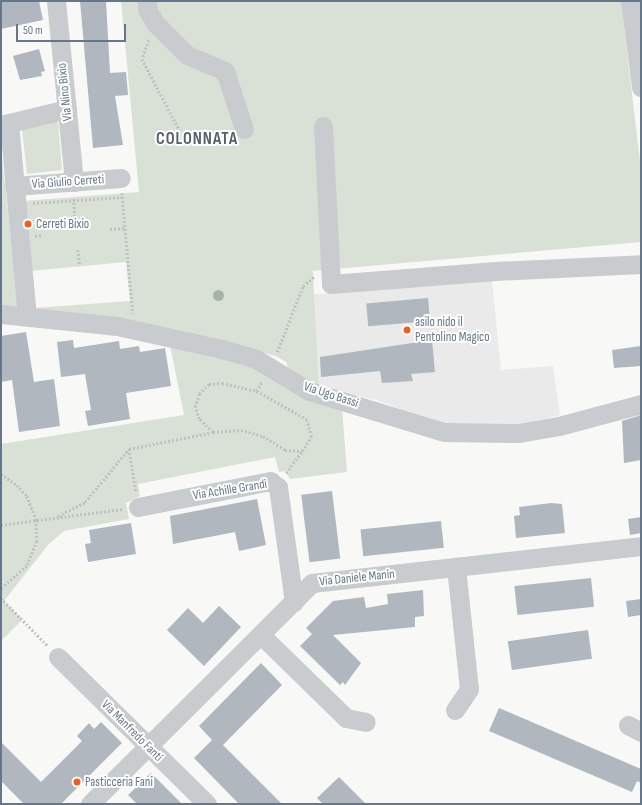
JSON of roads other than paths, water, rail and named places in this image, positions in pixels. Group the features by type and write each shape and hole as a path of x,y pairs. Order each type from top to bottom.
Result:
{"street":[{"name":"Via Nino Bixio","path":"56,1 74,182"},
{"path":"146,1 147,9 155,23 187,55 225,71 244,129"},
{"path":"630,1 638,42 641,87"},
{"path":"4,120 67,109"},
{"name":"Via Giulio Cerreti","path":"4,120 14,186 27,316"},
{"path":"323,126 331,284 495,271 641,264"},
{"name":"Via Giulio Cerreti","path":"14,186 121,178"},
{"name":"Via Ugo Bassi","path":"1,314 142,330 250,357 271,367 309,391 444,432 519,433 559,426 641,404"},
{"name":"Via Achille Grandi","path":"138,507 270,481 278,487 294,602"},
{"name":"Via Daniele Manin","path":"98,801 148,746 312,583 641,546"},
{"path":"455,710 469,690 456,567"},
{"path":"261,635 346,718 366,722"},
{"name":"Via Manfredo Fanti","path":"58,657 207,804"}],"place":[{"name":"Cerreti Bixio","path":"28,224"},
{"name":"asilo nido il Pentolino Magico","path":"407,330"},
{"name":"Pasticceria Fani","path":"77,782"}],"district":[{"name":"COLONNATA","path":"197,140"}]}
